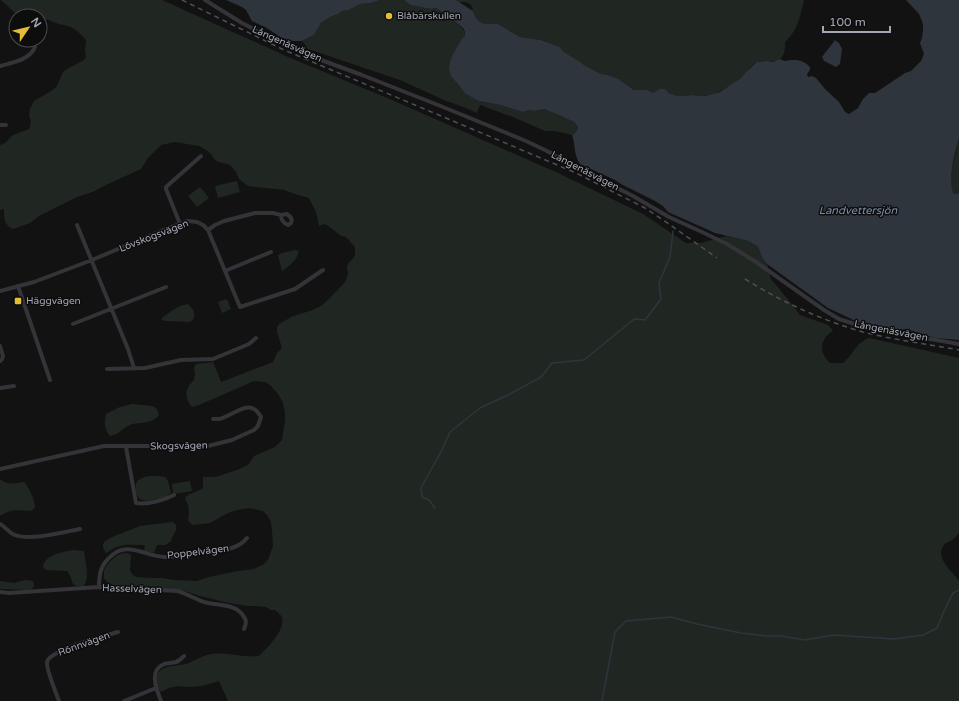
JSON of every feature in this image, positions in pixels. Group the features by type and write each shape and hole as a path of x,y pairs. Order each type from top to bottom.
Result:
{"street":[{"name":"Långenäsvägen","path":"205,0 242,23 276,40 526,141 547,151 670,217 726,244 756,262 839,319 867,328 959,344"},
{"path":"0,66 25,58 32,53 34,48"},
{"path":"0,125 6,125"},
{"path":"180,224 166,187 201,156"},
{"path":"281,215 273,213 255,213 224,221 208,230 240,307 295,289 322,270"},
{"name":"Lövskogsvägen","path":"0,291 34,282 188,221 193,221 203,225 208,230"},
{"path":"77,225 128,349 134,368"},
{"path":"225,271 271,252"},
{"path":"18,286 50,380"},
{"path":"73,324 166,288"},
{"path":"107,369 145,368 181,360 213,359 249,344 256,338"},
{"path":"0,346 3,356 0,361"},
{"path":"0,388 14,386"},
{"name":"Skogsvägen","path":"0,469 104,446 156,446 170,448 204,447 232,440 254,430 258,426 261,417 254,408 247,407 220,419 213,419"},
{"path":"126,447 136,503 164,499 174,495"},
{"path":"0,524 5,526 16,536 27,537 44,536 80,529"},
{"name":"Poppelvägen","path":"99,587 102,567 110,557 120,550 132,549 166,557 232,548 247,538"},
{"name":"Hasselvägen","path":"0,592 9,593 99,587 178,591 205,602 228,606 235,609 240,612 246,620 244,629"},
{"name":"Rönnvägen","path":"59,701 47,665 48,659 70,647 118,632"},
{"path":"161,701 156,688 155,675 159,668 164,664 177,662 184,656"},
{"path":"124,701 156,688"}],"shaded area":[{"path":"1,0 162,0 288,57 392,100 558,173 643,214 686,243 701,243 726,236 748,241 757,246 762,258 767,264 771,279 800,315 828,325 833,330 826,336 822,347 824,355 830,363 843,363 860,343 869,338 959,358 959,533 945,544 941,550 941,555 945,564 959,581 959,701 228,701 219,681 202,686 178,686 161,692 157,680 158,675 160,671 167,667 186,664 212,654 259,656 279,633 282,617 275,610 271,610 266,607 229,603 185,591 113,585 107,582 104,578 105,568 116,556 126,553 131,555 130,570 136,577 197,581 209,577 254,569 264,564 268,560 273,546 272,530 271,522 263,511 249,508 237,510 228,513 210,523 193,525 188,520 188,505 185,498 203,488 203,477 216,477 237,470 248,465 254,456 277,445 282,440 285,421 283,403 278,394 265,382 254,381 192,407 187,400 187,389 194,380 194,368 196,364 213,362 221,382 273,362 277,353 282,348 277,332 277,327 279,324 293,316 313,310 328,300 345,282 348,274 348,264 355,256 355,247 346,237 341,236 327,225 324,224 319,226 316,212 309,198 284,190 248,186 239,179 231,166 215,160 206,150 199,146 175,142 161,145 148,158 141,169 95,191 77,197 39,216 30,223 13,229 10,227 5,221 4,209 0,210 0,145 5,143 13,135 29,129 31,121 29,116 30,109 34,101 57,86 63,72 84,60 86,57 86,40 71,27 48,20 48,8 10,8"},
{"path":"380,0 404,0 410,5 431,9 436,8 462,28 465,34 457,51 456,82 460,87 479,101 500,105 523,112 544,109 574,122 578,127 576,132 572,135 555,131 545,131 480,105 477,113 400,80 308,49 302,41 314,35 321,23 330,17 360,4"},
{"path":"456,0 804,0 796,28 785,42 785,49 782,58 775,61 762,61 756,63 738,81 714,94 681,97 670,93 665,89 659,89 653,93 647,90 634,90 619,79 601,74 584,65 564,52 560,47 541,40 520,37 498,24 485,24 480,22 476,18 471,5 466,2 460,3"},
{"path":"958,138 959,193 954,194 951,174"},
{"path":"237,181 240,192 218,198 215,186"},
{"path":"200,187 209,198 197,207 188,196"},
{"path":"295,250 299,251 297,257 282,271 278,255"},
{"path":"227,299 231,309 222,313 218,302"},
{"path":"188,304 194,313 194,318 190,322 162,320 162,318 174,309"},
{"path":"132,404 152,406 156,408 159,414 154,420 130,425 110,436 105,426 106,414 120,407"},
{"path":"149,476 160,476 166,478 169,483 171,493 166,497 146,501 141,500 136,492 136,485 140,479"},
{"path":"0,479 8,483 24,482 34,500 35,507 31,511 11,511 0,516"},
{"path":"190,481 192,491 173,494 172,484"},
{"path":"173,522 176,525 176,530 170,542 165,545 157,545 154,553 144,551 145,545 121,546 106,553 103,548 105,541 140,526"},
{"path":"73,550 84,551 87,578 84,586 79,586 72,583 67,571 46,570 43,567 44,563 50,557 59,553"},
{"path":"26,580 33,581 34,586 31,590 0,589 0,581 14,583"}],"water":[{"path":"226,0 380,0 360,4 349,10 342,11 321,23 314,35 302,41 292,41 280,37 267,28 252,21 246,10"},
{"name":"Landvettersjön","path":"404,0 456,0 473,11 476,18 480,22 485,24 498,24 520,37 541,40 560,47 564,52 601,74 619,79 634,90 647,90 653,93 659,89 665,89 669,93 677,96 706,96 720,92 741,78 757,62 773,62 780,59 784,61 801,61 810,67 807,74 808,77 812,76 816,78 839,102 845,112 849,114 858,108 863,99 869,93 875,93 905,73 911,71 921,61 924,54 920,43 923,25 919,14 906,0 959,0 959,138 952,166 951,182 954,194 959,193 959,340 935,338 906,329 899,330 878,328 858,322 828,308 767,264 762,258 757,246 748,241 715,233 668,212 663,206 655,201 580,164 576,156 572,135 576,132 578,127 574,122 544,109 523,112 500,105 479,101 466,94 451,76 449,69 453,54 465,36 463,28 436,8 431,9 410,5"},
{"path":"835,40 839,43 842,49 840,64 836,67 824,61 822,57"}],"waterway":[{"path":"435,508 429,500 422,497 421,488 450,432 480,408 541,377 552,363 584,360 633,320 645,320 661,299 659,283 670,257 673,231"},
{"path":"602,701 615,632 626,621 671,617 741,633 781,636 805,640 834,635 894,639 923,635 937,628 953,593 959,590"}],"railway":[{"path":"182,0 284,50 576,173 645,208 717,258"},
{"path":"745,279 802,310 847,327 887,337 959,350"}],"place":[{"name":"Blåbärskullen","path":"389,16"},
{"name":"Häggvägen","path":"18,301"}]}
